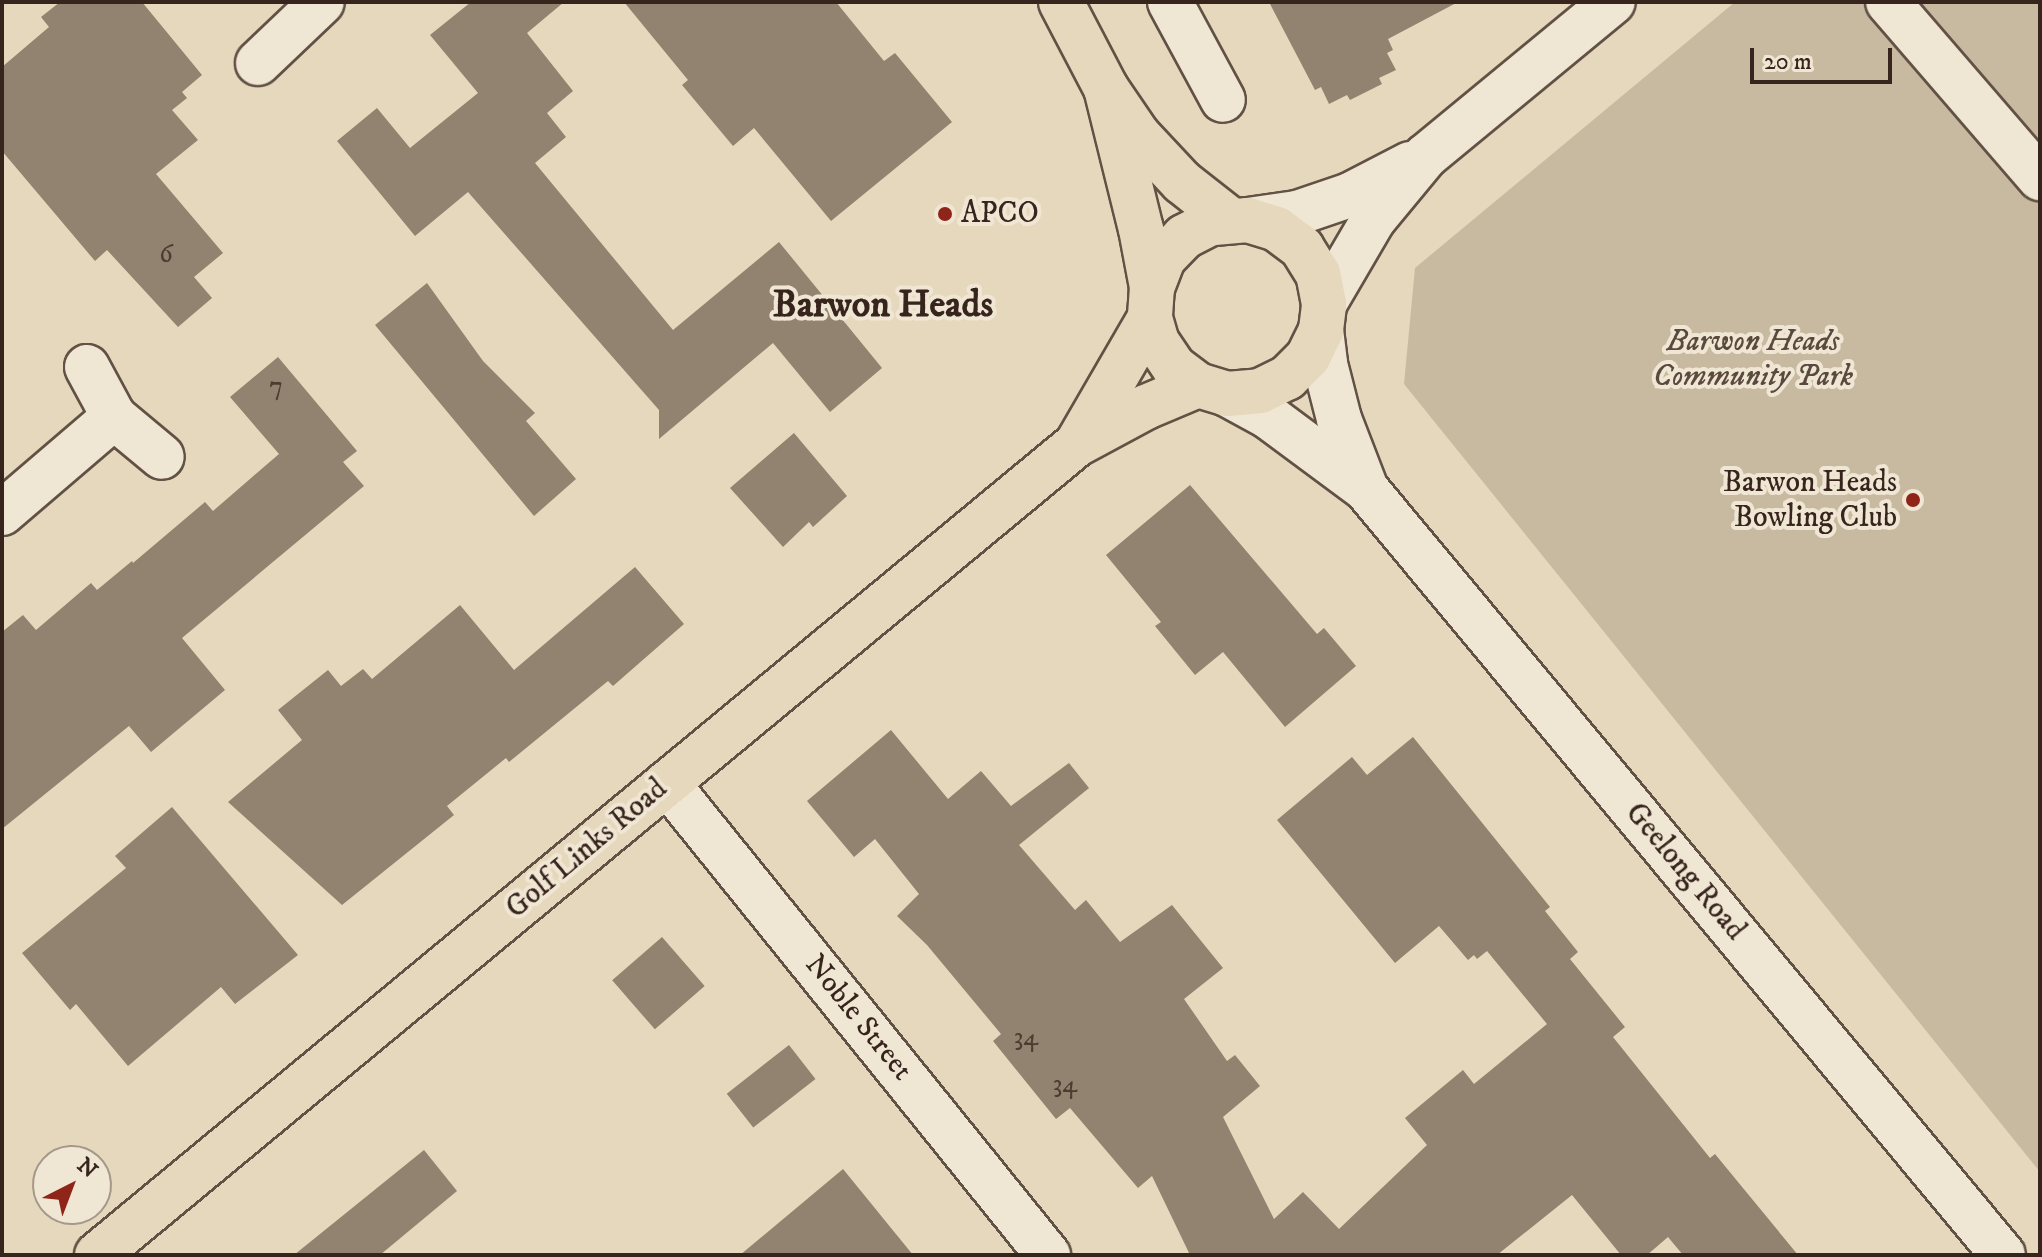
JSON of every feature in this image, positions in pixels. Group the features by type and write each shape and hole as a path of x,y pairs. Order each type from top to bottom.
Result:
{"main road":[{"path":"1061,2 1106,88 1138,135 1182,182 1239,220"},
{"path":"1106,88 1127,165 1157,342 1174,367 1212,389 1260,391 1287,378 1308,357 1323,317 1318,274 1302,248 1277,229 1239,220 1211,223 1184,237 1163,259 1151,302"},
{"name":"Golf Links Road","path":"1077,444 1151,302"},
{"name":"Golf Links Road","path":"115,1250 667,783 1077,444 1146,407 1212,389"}],"street":[{"path":"258,63 322,2"},
{"path":"1170,2 1223,100"},
{"path":"1323,317 1373,220 1426,156 1613,2"},
{"path":"1888,2 2040,178"},
{"path":"1239,220 1297,213 1350,195 1426,156"},
{"name":"Geelong Road","path":"1323,317 1325,364 1339,419 1366,489"},
{"path":"87,367 114,417 162,457"},
{"name":"Geelong Road","path":"1212,389 1269,417 1366,489 2003,1255"},
{"path":"2,513 114,417"},
{"name":"Noble Street","path":"667,783 1048,1255"}],"green space":[{"name":"Barwon Heads Community Park","path":"1735,2 2040,2 2040,1172 1404,384 1415,268"}],"building":[{"path":"60,2 142,2 202,75 182,92 187,98 172,110 198,140 156,174 223,253 194,277 212,298 178,327 107,250 95,261 2,151 2,67 49,27 41,17"},
{"path":"471,2 564,2 527,33 573,91 547,113 566,137 535,163 673,330 779,242 882,368 830,412 773,343 659,439 659,410 468,192 415,236 337,141 377,108 410,148 478,93 430,35"},
{"path":"624,2 836,2 884,61 895,53 952,122 831,221 754,128 733,146 682,85 688,80"},
{"path":"1269,2 1458,2 1388,39 1393,50 1387,53 1396,70 1379,78 1382,84 1350,100 1347,95 1329,104 1321,87 1315,90"},
{"path":"427,283 483,361 535,413 526,421 576,479 534,516 375,325"},
{"path":"278,357 357,451 343,462 364,486 182,638 225,690 151,752 129,726 2,829 2,632 23,615 36,630 91,583 97,590 133,563 205,502 213,511 279,454 230,397"},
{"path":"794,433 847,496 813,527 809,522 783,547 730,488"},
{"path":"1190,485 1317,634 1324,628 1356,666 1285,727 1223,652 1195,675 1155,626 1161,622 1106,555"},
{"path":"635,567 684,624 613,686 608,681 509,762 506,758 447,806 454,815 342,905 228,802 302,740 278,710 328,670 341,686 363,669 372,679 460,605 514,670"},
{"path":"891,730 948,799 981,771 1011,806 1069,763 1089,788 1019,845 1075,910 1086,900 1120,942 1172,905 1223,968 1184,999 1227,1061 1235,1055 1260,1086 1223,1117 1274,1219 1303,1192 1339,1229 1427,1145 1405,1118 1463,1070 1474,1084 1547,1024 1487,951 1477,959 1474,955 1468,960 1439,926 1395,963 1277,820 1352,757 1367,775 1413,737 1550,907 1545,911 1578,952 1570,959 1625,1027 1613,1037 1710,1158 1715,1154 1798,1255 1683,1255 1668,1237 1647,1255 1621,1255 1572,1195 1497,1255 1190,1255 1152,1176 1138,1188 1070,1108 1056,1119 993,1041 1001,1034 927,945 897,916 919,894 875,839 854,857 807,801"},
{"path":"172,807 298,955 235,1004 221,987 128,1066 76,1004 70,1010 22,953 126,868 115,856"},
{"path":"662,937 705,986 655,1029 612,980"},
{"path":"789,1045 815,1079 753,1128 727,1094"},
{"path":"424,1150 457,1191 380,1255 294,1255"},
{"path":"843,1169 913,1255 740,1255"}],"place":[{"name":"APCO","path":"945,214"},
{"name":"Barwon Heads Bowling Club","path":"1913,500"}],"district":[{"name":"Barwon Heads","path":"883,306"}]}
